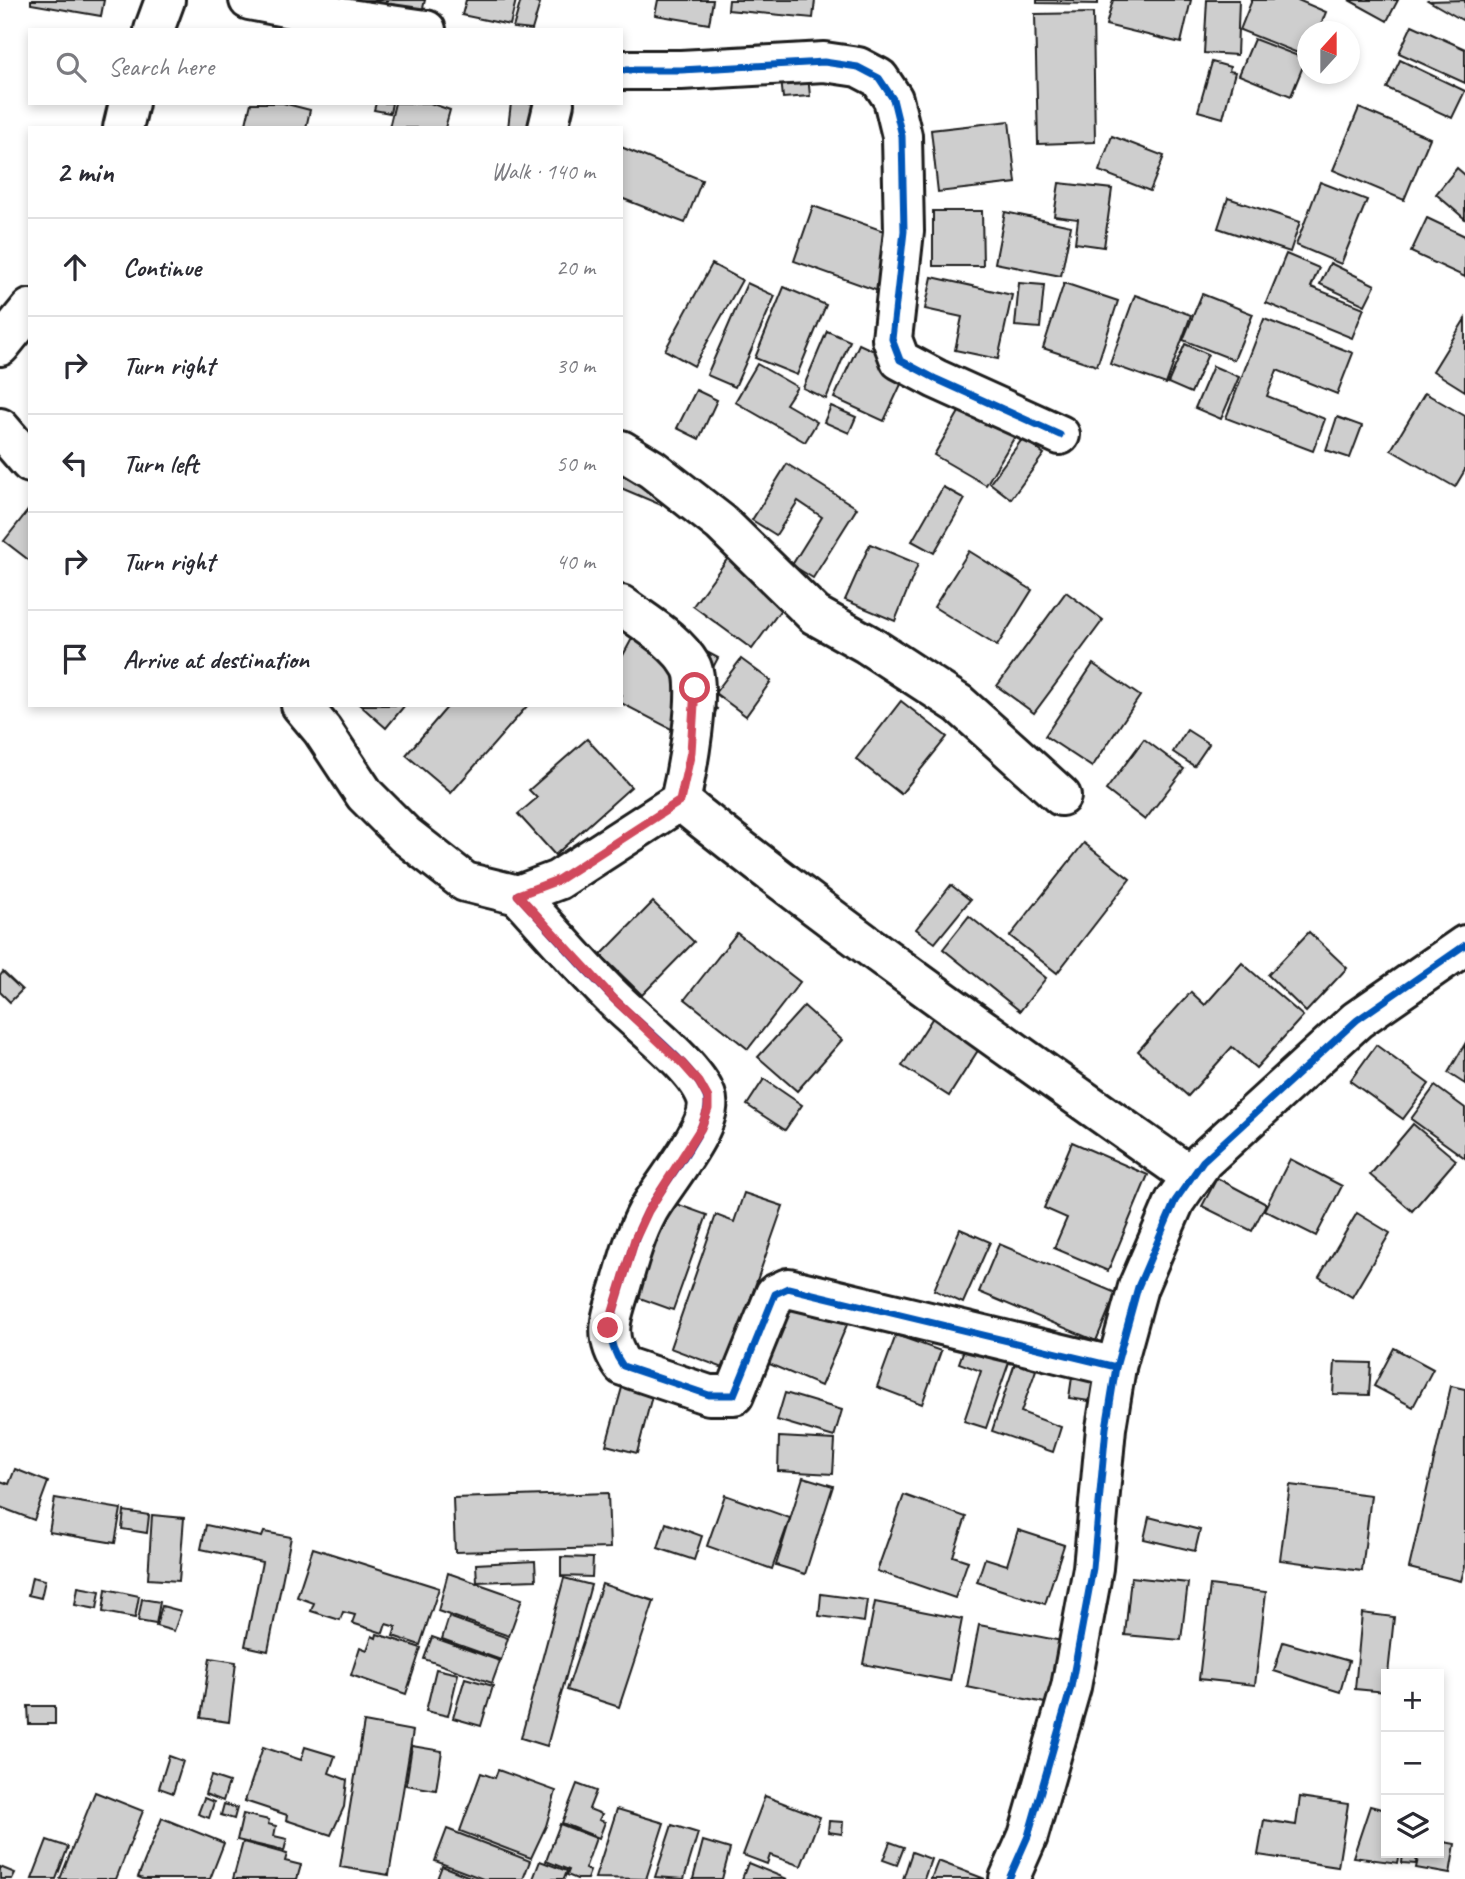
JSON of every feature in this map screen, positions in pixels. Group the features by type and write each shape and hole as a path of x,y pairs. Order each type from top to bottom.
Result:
{"street":[{"path":"155,28 165,0"},
{"path":"249,0 412,28"},
{"path":"623,69 681,70 824,62 858,67 879,78 893,99 902,136 904,230 892,339 900,360 1060,435"},
{"path":"123,126 129,105"},
{"path":"548,126 554,105"},
{"path":"0,346 28,311"},
{"path":"0,428 28,461"},
{"path":"623,451 652,469 721,523 815,615 959,704 1061,796"},
{"path":"518,895 558,880 680,801 691,752 695,688 693,668 675,646 623,607"},
{"path":"303,707 322,730 365,795 405,835 465,882 518,895 614,999 682,1063 699,1082 708,1098 708,1109 701,1128 648,1211 635,1239 608,1328 623,1366 709,1395 734,1395 775,1294 788,1288 1116,1367"},
{"path":"680,801 753,860 928,991 1192,1177"},
{"path":"1009,1879 1028,1836 1071,1687 1094,1568 1105,1428 1116,1367 1138,1287 1175,1201 1203,1161 1357,1020 1465,945"}],"building":[{"path":"31,0 104,0 101,16 31,4"},
{"path":"355,0 425,0 422,12 416,18"},
{"path":"466,0 516,0 510,25 462,15"},
{"path":"521,0 540,3 533,28 513,28"},
{"path":"658,0 713,0 709,24 655,15"},
{"path":"729,0 815,0 813,18 728,10"},
{"path":"1037,0 1098,0 1098,4 1037,3"},
{"path":"1113,0 1191,0 1181,43 1106,25"},
{"path":"1207,0 1239,0 1237,55 1204,53"},
{"path":"1252,0 1298,0 1326,12 1322,21 1297,21 1297,53 1240,30"},
{"path":"1349,0 1398,0 1387,21"},
{"path":"1465,0 1465,15 1462,20 1429,1"},
{"path":"1093,13 1095,142 1038,144 1035,14"},
{"path":"1412,25 1465,49 1465,83 1399,53"},
{"path":"1254,39 1297,56 1297,81 1291,96 1239,75"},
{"path":"1400,60 1465,91 1452,118 1387,88"},
{"path":"1212,62 1230,67 1229,71 1235,72 1223,118 1198,111"},
{"path":"807,65 810,96 783,98 780,68"},
{"path":"251,105 291,105 310,110 306,126 245,126"},
{"path":"375,105 392,105 390,113 374,110"},
{"path":"395,105 436,105 450,110 446,126 389,126"},
{"path":"511,105 533,105 530,126 508,126"},
{"path":"1359,108 1430,138 1404,200 1333,170"},
{"path":"1009,121 1016,183 938,192 931,130"},
{"path":"1112,136 1164,156 1150,191 1099,171"},
{"path":"623,148 702,180 685,223 623,199"},
{"path":"1457,168 1465,175 1465,219 1436,194"},
{"path":"1320,182 1367,200 1341,264 1296,245"},
{"path":"1059,183 1112,189 1104,247 1075,243 1078,219 1054,216"},
{"path":"1228,198 1300,222 1290,252 1218,228"},
{"path":"813,206 898,236 878,291 794,261"},
{"path":"933,211 982,211 983,266 933,266"},
{"path":"1005,212 1071,226 1061,276 995,263"},
{"path":"1427,218 1465,236 1465,277 1411,252"},
{"path":"1286,254 1319,268 1311,287 1364,308 1352,338 1266,303"},
{"path":"1330,263 1375,285 1365,305 1320,284"},
{"path":"712,264 742,280 694,366 665,350"},
{"path":"932,277 1012,295 998,359 955,350 962,317 925,309"},
{"path":"747,283 775,296 735,387 707,375"},
{"path":"1019,283 1044,285 1040,328 1015,326"},
{"path":"1064,283 1118,301 1097,366 1043,348"},
{"path":"784,287 826,305 797,375 755,358"},
{"path":"1202,294 1253,314 1234,360 1183,340"},
{"path":"1135,295 1191,315 1166,384 1110,364"},
{"path":"1264,319 1353,353 1337,394 1277,370 1267,396 1325,419 1313,451 1226,418"},
{"path":"1465,319 1465,391 1433,371"},
{"path":"827,331 850,341 826,399 803,388"},
{"path":"859,344 909,367 884,421 834,398"},
{"path":"1185,344 1208,354 1191,393 1168,383"},
{"path":"757,364 797,387 786,404 817,422 805,442 735,402"},
{"path":"1213,366 1239,377 1221,419 1195,408"},
{"path":"696,390 717,400 699,439 677,428"},
{"path":"970,393 1023,423 986,485 934,455"},
{"path":"1425,393 1465,416 1465,470 1455,487 1391,450"},
{"path":"831,406 856,417 849,433 824,422"},
{"path":"1337,417 1362,426 1350,458 1326,450"},
{"path":"1023,438 1044,454 1011,499 990,483"},
{"path":"623,455 673,477 661,505 623,489"},
{"path":"787,464 857,508 813,578 792,565 822,517 798,501 776,535 752,520"},
{"path":"943,487 965,499 934,553 912,541"},
{"path":"28,511 28,559 4,541"},
{"path":"870,544 918,564 895,621 845,600"},
{"path":"969,551 1032,590 997,646 934,607"},
{"path":"731,554 790,597 752,649 693,606"},
{"path":"1066,592 1103,620 1034,713 997,686"},
{"path":"643,618 718,658 697,698 717,709 698,743 623,704 623,655"},
{"path":"741,659 771,681 746,716 715,693"},
{"path":"1093,664 1140,696 1092,767 1045,736"},
{"path":"901,701 947,737 901,794 856,759"},
{"path":"362,707 403,707 386,728"},
{"path":"447,707 526,707 451,793 406,755"},
{"path":"1187,730 1209,744 1194,766 1173,752"},
{"path":"587,739 631,787 555,855 518,814 537,798 529,790"},
{"path":"1144,739 1184,769 1145,820 1106,790"},
{"path":"1084,843 1130,879 1057,973 1010,936"},
{"path":"951,885 970,900 935,943 916,929"},
{"path":"653,902 694,942 642,995 601,955"},
{"path":"969,916 1046,978 1020,1011 943,949"},
{"path":"1309,932 1347,968 1306,1012 1268,975"},
{"path":"737,933 800,982 748,1049 685,999"},
{"path":"1242,963 1303,1016 1256,1068 1232,1047 1188,1096 1138,1051 1191,992 1205,1005"},
{"path":"3,972 22,990 10,1002 0,992 0,976"},
{"path":"942,1003 989,1033 949,1096 902,1066"},
{"path":"804,1006 842,1040 797,1091 758,1057"},
{"path":"1465,1044 1465,1084 1448,1073"},
{"path":"1376,1045 1429,1084 1403,1119 1350,1081"},
{"path":"764,1079 802,1105 785,1130 747,1105"},
{"path":"1435,1086 1465,1108 1465,1158 1411,1119"},
{"path":"1413,1124 1456,1160 1412,1211 1370,1175"},
{"path":"1072,1142 1148,1175 1108,1271 1054,1248 1067,1218 1044,1208"},
{"path":"1290,1159 1342,1186 1316,1236 1264,1210"},
{"path":"1217,1178 1266,1204 1252,1231 1202,1206"},
{"path":"744,1193 783,1206 726,1369 670,1348 716,1215 734,1222"},
{"path":"657,1197 707,1215 673,1310 623,1292"},
{"path":"1357,1213 1390,1233 1352,1297 1319,1277"},
{"path":"960,1229 990,1242 963,1303 934,1290"},
{"path":"999,1244 1116,1293 1096,1341 979,1292"},
{"path":"794,1298 849,1320 821,1386 767,1363"},
{"path":"970,1333 1014,1348 986,1428 964,1421 981,1371 959,1363"},
{"path":"896,1335 941,1351 922,1404 877,1387"},
{"path":"1394,1348 1433,1369 1413,1407 1374,1386"},
{"path":"1335,1362 1371,1363 1369,1395 1333,1394"},
{"path":"1015,1363 1036,1370 1021,1412 1061,1427 1053,1452 992,1431"},
{"path":"1073,1370 1106,1375 1102,1403 1069,1398"},
{"path":"623,1384 653,1392 637,1453 606,1445"},
{"path":"1451,1386 1465,1389 1465,1566 1461,1581 1409,1568"},
{"path":"785,1393 842,1410 834,1437 777,1420"},
{"path":"779,1437 835,1440 833,1474 778,1471"},
{"path":"15,1469 48,1482 34,1520 0,1507 0,1481 9,1484"},
{"path":"803,1477 833,1486 805,1574 776,1565"},
{"path":"1290,1485 1371,1495 1362,1571 1280,1560"},
{"path":"608,1493 610,1548 455,1552 453,1498"},
{"path":"725,1495 790,1518 772,1569 707,1546"},
{"path":"904,1495 966,1517 953,1556 968,1561 955,1598 877,1571"},
{"path":"55,1498 121,1509 115,1543 49,1532"},
{"path":"124,1511 149,1515 147,1533 122,1529"},
{"path":"152,1515 184,1518 179,1581 148,1579"},
{"path":"1149,1517 1200,1530 1195,1551 1144,1539"},
{"path":"666,1523 702,1536 694,1560 658,1548"},
{"path":"206,1525 262,1537 264,1532 291,1537 268,1651 245,1646 262,1562 201,1549"},
{"path":"1018,1530 1064,1545 1045,1604 977,1582 985,1558 1007,1565"},
{"path":"313,1548 439,1588 420,1645 393,1636 396,1627 386,1624 383,1633 352,1623 355,1615 343,1612 340,1620 311,1611 314,1603 297,1597"},
{"path":"561,1557 593,1558 592,1577 561,1576"},
{"path":"535,1561 536,1580 477,1582 476,1564"},
{"path":"448,1573 522,1599 509,1636 438,1611"},
{"path":"32,1577 45,1580 41,1598 28,1595"},
{"path":"1131,1577 1188,1583 1181,1640 1125,1635"},
{"path":"564,1578 591,1585 547,1746 521,1738"},
{"path":"602,1584 654,1601 619,1707 567,1690"},
{"path":"1210,1585 1266,1592 1255,1685 1199,1679"},
{"path":"78,1587 100,1591 97,1609 75,1605"},
{"path":"106,1589 139,1596 135,1618 103,1612"},
{"path":"821,1594 867,1600 864,1622 819,1616"},
{"path":"142,1599 160,1602 156,1624 138,1621"},
{"path":"875,1602 962,1619 950,1681 863,1664"},
{"path":"162,1606 181,1611 174,1631 156,1626"},
{"path":"1362,1613 1394,1617 1389,1669 1381,1669 1381,1692 1355,1689"},
{"path":"449,1617 508,1638 501,1660 442,1639"},
{"path":"979,1625 1062,1641 1050,1704 967,1687"},
{"path":"377,1634 421,1648 406,1694 351,1675 360,1647 367,1650 372,1636 376,1638"},
{"path":"432,1637 500,1661 492,1683 424,1659"},
{"path":"1283,1642 1349,1661 1340,1692 1274,1671"},
{"path":"210,1658 236,1662 229,1722 201,1718"},
{"path":"436,1669 458,1674 448,1716 426,1711"},
{"path":"465,1678 493,1686 481,1726 453,1718"},
{"path":"28,1706 55,1706 55,1724 29,1724"},
{"path":"364,1722 413,1731 389,1875 340,1867"},
{"path":"412,1746 442,1751 436,1790 406,1785"},
{"path":"263,1747 301,1760 305,1747 335,1756 329,1773 347,1780 344,1807 331,1835 286,1820 287,1815 245,1801"},
{"path":"169,1756 183,1761 173,1793 159,1788"},
{"path":"498,1770 556,1791 546,1826 531,1858 460,1831 481,1773 495,1778"},
{"path":"211,1776 229,1782 223,1801 205,1794"},
{"path":"577,1784 596,1791 589,1809 602,1814 599,1820 605,1822 599,1838 562,1823"},
{"path":"95,1792 143,1811 116,1879 60,1879"},
{"path":"765,1796 820,1817 801,1866 770,1855 767,1864 743,1855"},
{"path":"1300,1797 1348,1804 1338,1867 1258,1855 1264,1820 1296,1825"},
{"path":"204,1798 214,1802 209,1818 198,1814"},
{"path":"224,1804 237,1808 234,1819 221,1815"},
{"path":"1370,1806 1381,1809 1381,1858 1399,1858 1398,1863 1353,1857"},
{"path":"617,1809 664,1823 646,1879 595,1878"},
{"path":"243,1814 269,1820 268,1824 276,1826 274,1836 287,1839 284,1851 237,1840"},
{"path":"162,1818 224,1843 210,1879 138,1877"},
{"path":"829,1821 843,1822 842,1834 828,1832"},
{"path":"560,1824 596,1838 585,1869 590,1871 587,1879 567,1875 569,1870 546,1861"},
{"path":"672,1825 698,1833 684,1879 655,1877"},
{"path":"447,1829 530,1861 523,1879 483,1879 435,1861"},
{"path":"47,1840 68,1847 56,1879 32,1879"},
{"path":"703,1841 730,1849 722,1879 693,1879"},
{"path":"243,1842 287,1854 285,1861 301,1865 297,1879 233,1879"},
{"path":"890,1842 904,1847 897,1865 883,1860"},
{"path":"1444,1842 1455,1844 1450,1874 1416,1868 1418,1858 1444,1858"},
{"path":"912,1852 931,1859 924,1879 903,1879"},
{"path":"1402,1858 1417,1858 1416,1864 1402,1863"},
{"path":"540,1861 567,1871 564,1879 533,1879"},
{"path":"938,1861 985,1879 931,1879"},
{"path":"748,1863 787,1879 742,1879"},
{"path":"442,1866 475,1879 437,1879"},
{"path":"0,1867 15,1873 12,1879 0,1879"}],"cycle path":[{"path":"623,70 681,70 824,62 858,67 879,78 893,99 902,136 904,231 892,339 900,360 1060,435"},
{"path":"518,895 602,987 679,1059 700,1084 706,1096 707,1108 696,1138 648,1211 629,1258 610,1327 612,1345 623,1366 709,1395 734,1395 775,1294 788,1288 1116,1367"},
{"path":"1009,1879 1028,1836 1071,1687 1093,1568 1106,1428 1116,1367 1138,1287 1175,1201 1203,1161 1357,1020 1465,945"}],"route":[{"path":"608,1328 635,1239 648,1211 701,1128 708,1109 708,1098 699,1082 682,1063 614,999 518,895 558,880 680,801 691,752 695,688"}]}
